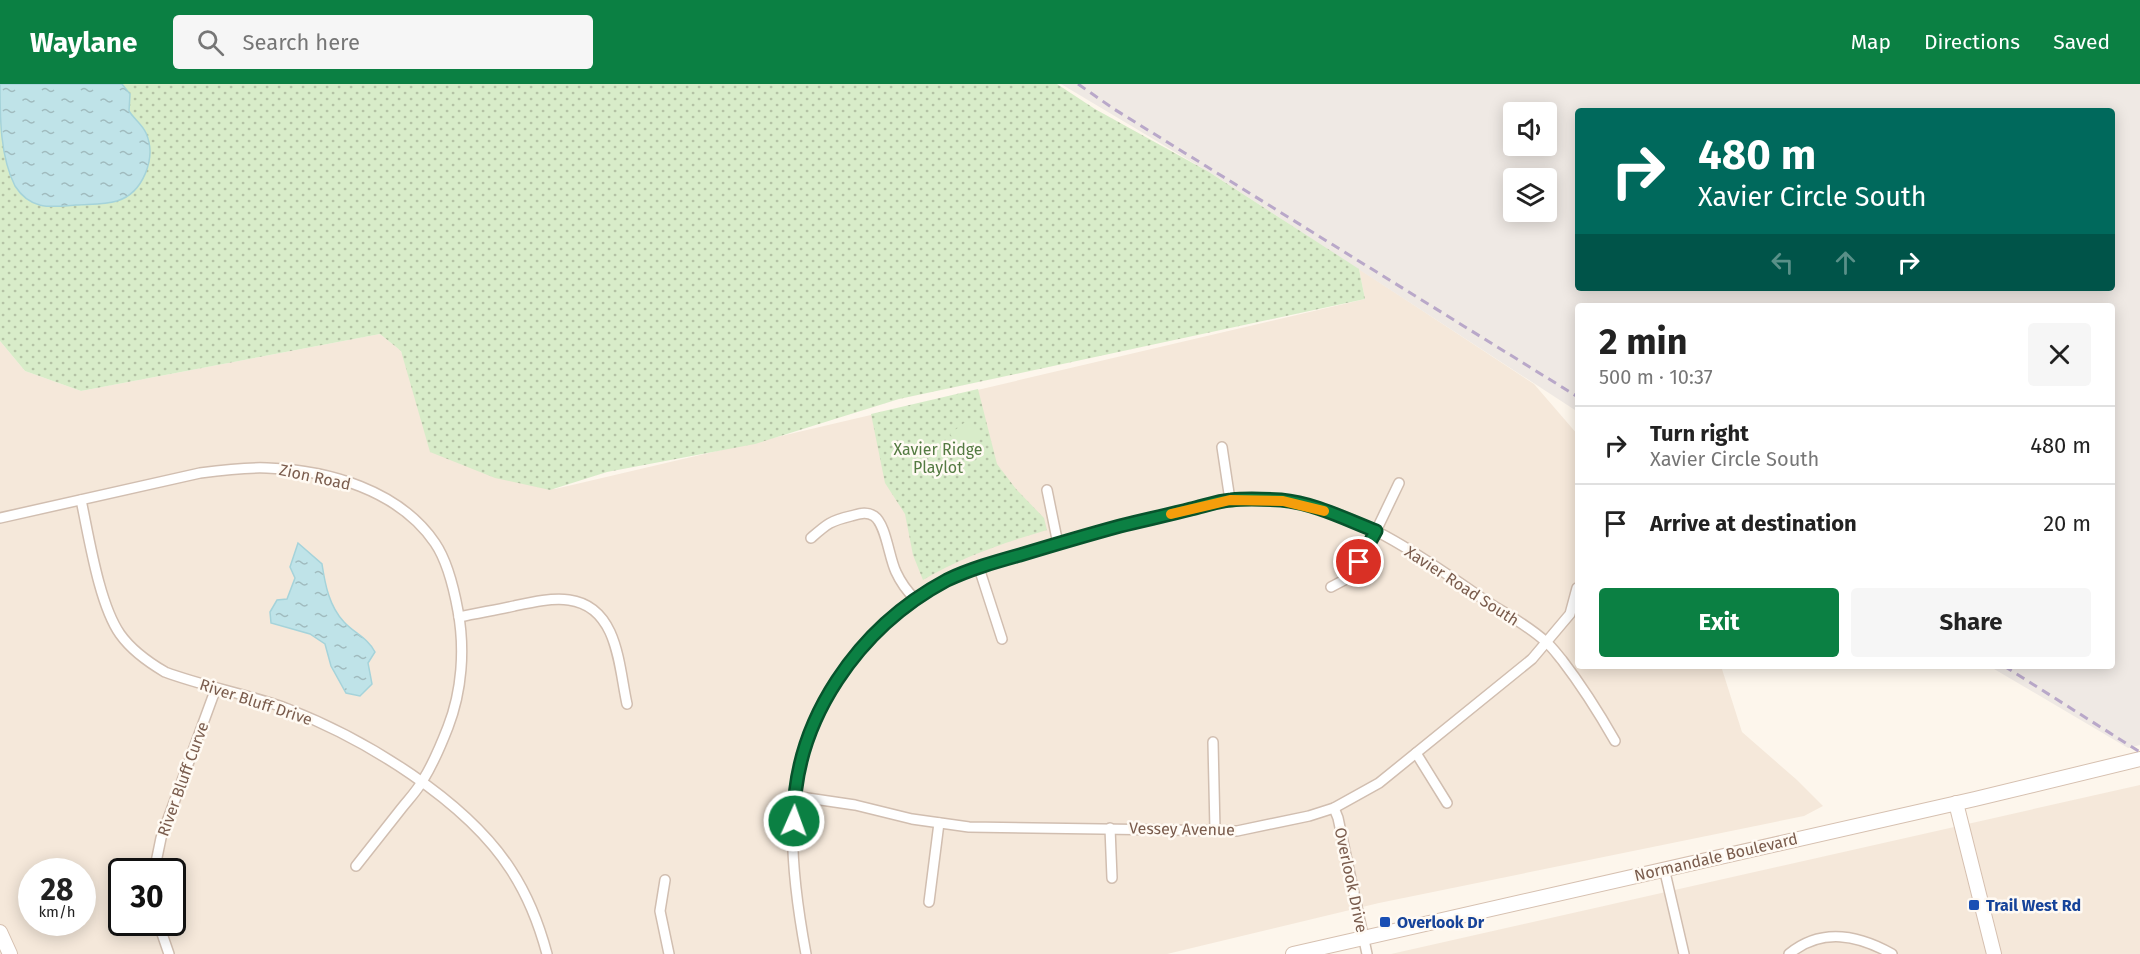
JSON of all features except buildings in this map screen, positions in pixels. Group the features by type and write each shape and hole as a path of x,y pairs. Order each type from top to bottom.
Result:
{"street":[{"path":"1222,447 1230,500"},
{"name":"Zion Road","path":"0,518 200,473 233,468 300,470 333,477 364,488 411,515 436,545 455,595 462,660 458,693 449,725 422,782 356,866"},
{"path":"1330,587 1350,577 1399,483"},
{"path":"1047,490 1058,544"},
{"name":"River Bluff Drive","path":"81,500 109,615 119,633 147,662 165,672 286,708 330,726 371,748 422,782 471,822 511,869 538,924 547,954"},
{"name":"Xavier Road South","path":"806,954 799,916 794,859 794,796 806,740 824,702 842,672 873,636 915,599 949,579 1104,530 1230,500 1283,501 1312,506 1376,531 1420,556 1547,642 1595,706 1615,741"},
{"path":"811,538 830,521 865,513 873,516 880,521 883,528 896,573 904,587 915,599"},
{"path":"979,568 1002,639"},
{"name":"Vessey Avenue","path":"794,796 969,827 1238,831 1309,816 1334,808 1379,783 1532,659 1570,614 1575,595"},
{"path":"459,617 551,598 579,602 603,620 610,633 627,704"},
{"name":"River Bluff Curve","path":"157,858 161,838 216,688"},
{"path":"1213,742 1215,830"},
{"path":"1416,753 1447,803"},
{"name":"Normandale Boulevard","path":"1293,954 2140,759"},
{"path":"1956,803 1994,954"},
{"name":"Overlook Drive","path":"1334,808 1367,954"},
{"path":"929,902 939,823"},
{"path":"1110,828 1112,878"},
{"path":"1664,868 1684,954"},
{"path":"665,880 660,911 669,954"},
{"path":"0,932 10,954"},
{"path":"163,936 169,954"},
{"path":"1789,954 1811,941 1830,936 1868,941 1892,954"}],"shaded area":[{"path":"1061,84 2140,84 2140,745 2128,748 1994,669 2115,669 2115,303 1575,303 1575,410 1217,177"},
{"path":"1359,269 1534,384 1575,432 1575,669 1722,669 1742,732 1823,806 1804,816 1379,903 1167,954 0,954 0,341 25,371 81,391 380,334 400,350 460,464 555,489 1365,299"},
{"path":"2140,785 2140,954 1391,954"}],"green space":[{"path":"0,84 1057,84 1095,109 1209,172 1359,269 1365,299 899,399 755,444 607,472 550,490 495,478 430,452 401,351 380,334 81,391 25,371 0,341"},
{"name":"Xavier Ridge Playlot","path":"978,389 997,464 1016,489 1044,518 1047,530 983,551 923,580 913,555 905,514 885,483 871,414"},
{"path":"969,419 982,438 963,452 950,434"}],"water":[{"path":"0,84 122,84 130,94 129,111 146,133 149,143 149,163 141,183 126,197 107,203 42,206 28,200 15,186 6,162 1,123"},
{"path":"298,543 322,564 328,594 339,616 369,643 375,652 368,663 372,684 360,696 346,693 331,666 325,644 310,634 271,623 270,612 277,600 287,599 295,578 290,567"}],"railway":[{"path":"1078,84 1114,109 1575,395"},
{"path":"2009,669 2140,752"}],"slow traffic":[{"path":"1171,514 1230,500 1283,501 1312,506 1324,511"}],"place":[{"name":"Trail West Rd","path":"1974,905"},
{"name":"Overlook Dr","path":"1385,922"}],"route":[{"path":"794,821 794,796 806,740 824,702 842,672 890,619 915,599 949,579 982,566 1104,530 1230,500 1283,501 1312,506 1376,531 1359,562"}]}
